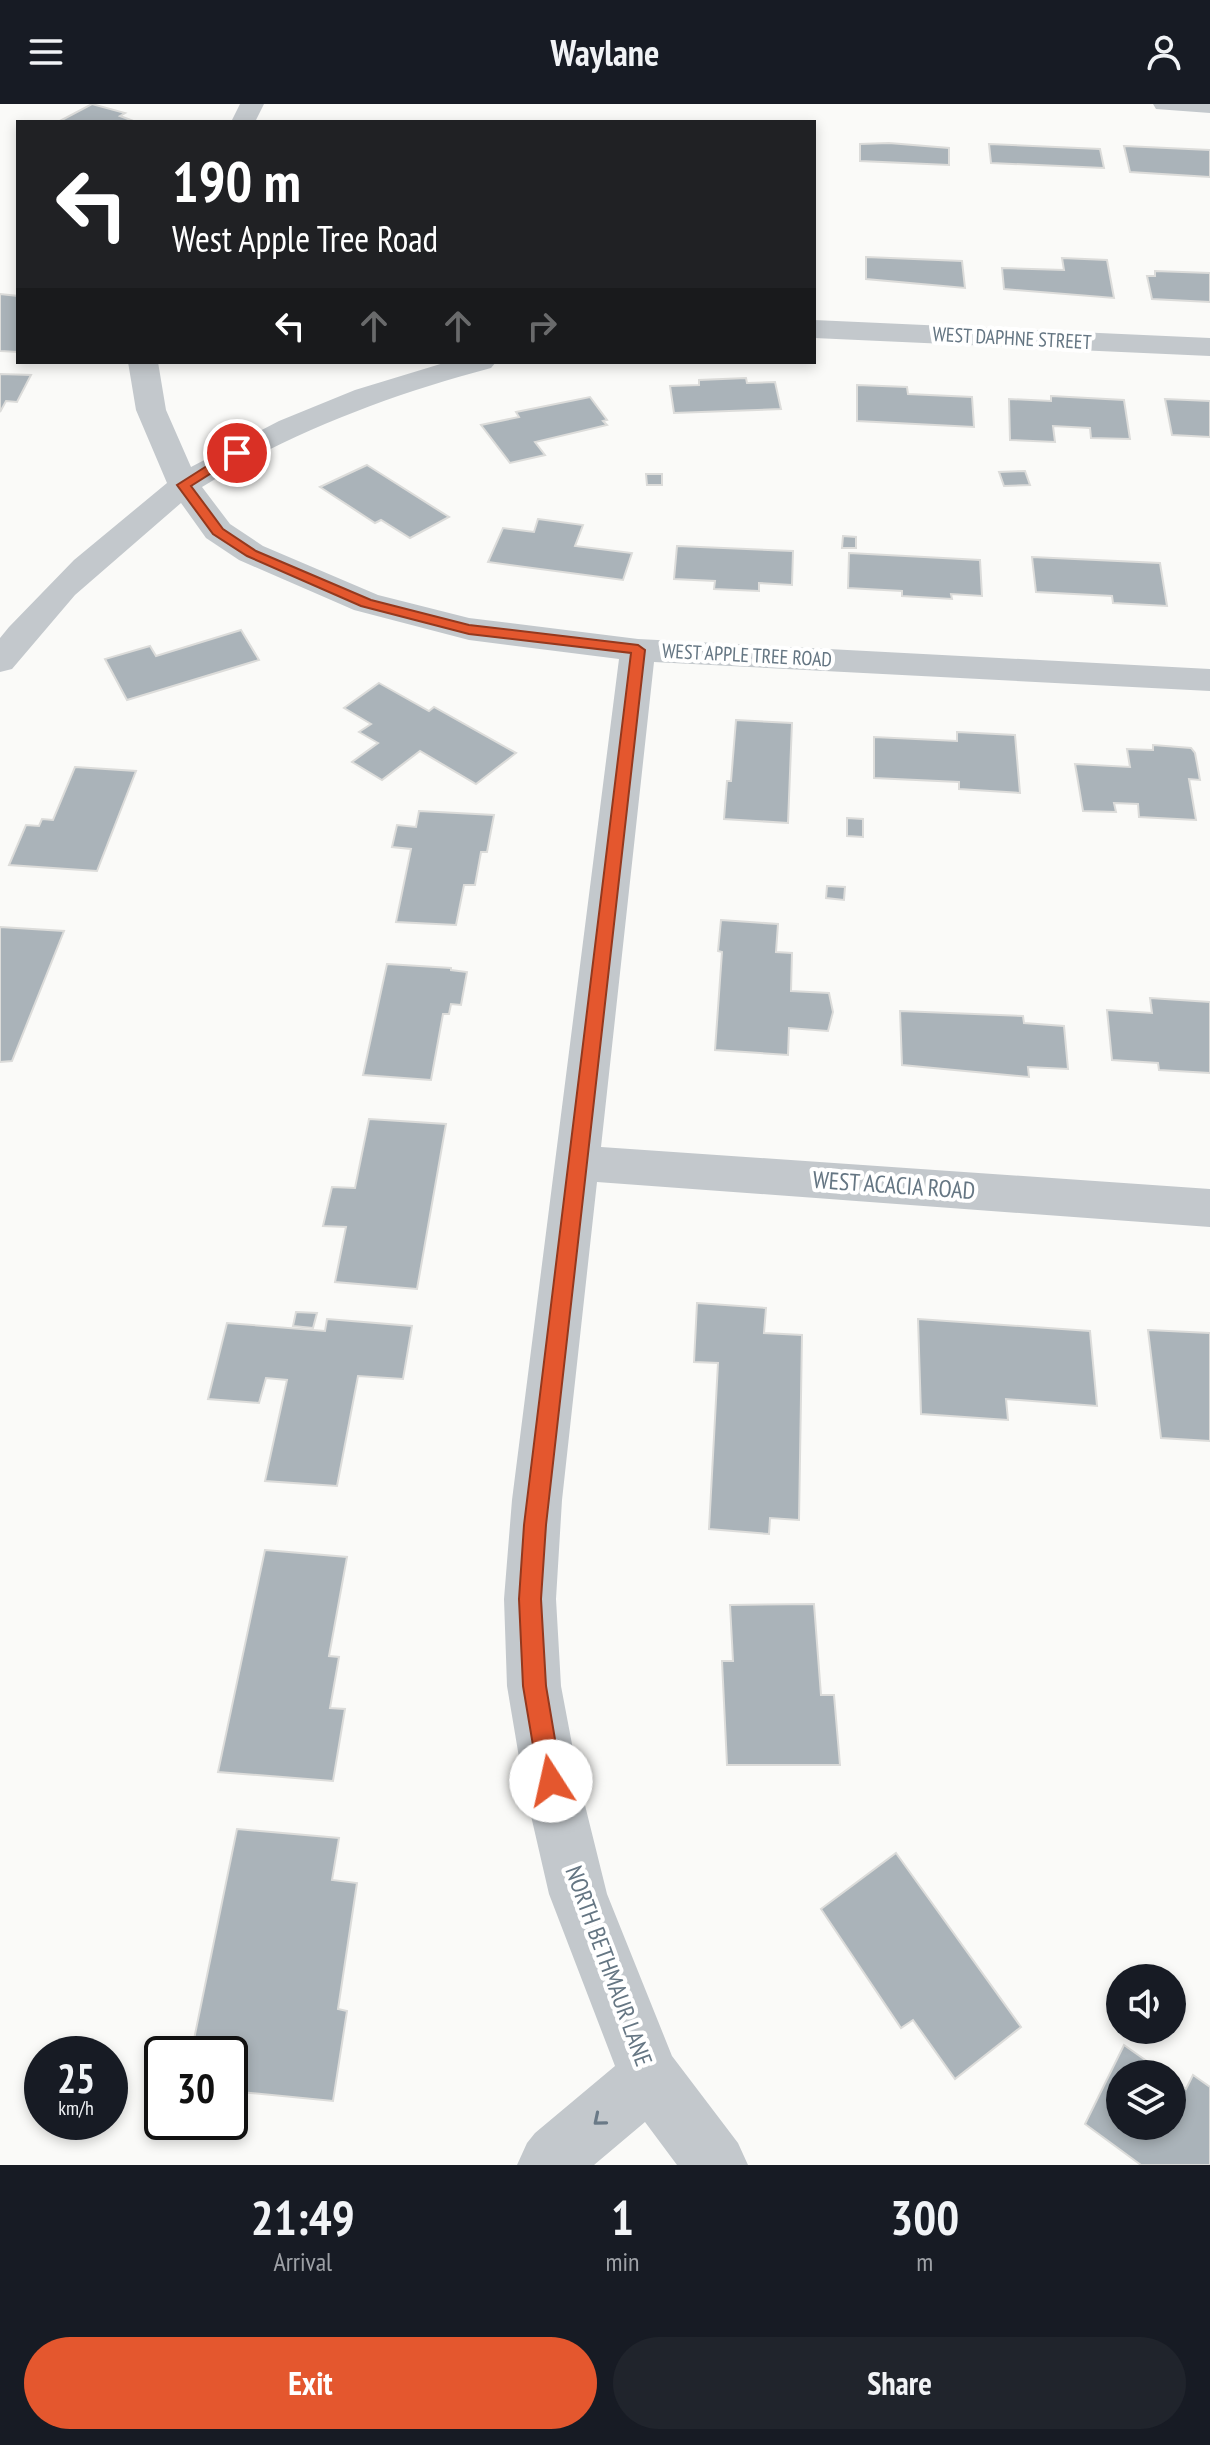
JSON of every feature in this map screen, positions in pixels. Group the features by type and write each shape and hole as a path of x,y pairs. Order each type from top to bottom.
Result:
{"street":[{"path":"1165,104 1210,106"},
{"name":"WEST DAPHNE STREET","path":"816,329 1210,347"},
{"name":"WEST APPLE TREE ROAD","path":"143,364 143,382 150,412 184,485 218,531 240,546 366,603 469,629 638,650 1210,680"},
{"path":"0,661 56,592 105,547 184,485 220,462 295,426 376,393 474,364"},
{"name":"NORTH BETHMAUR LANE","path":"638,650 537,1500 530,1599 534,1686 551,1781 578,1894 650,2077 716,2165"},
{"name":"WEST ACACIA ROAD","path":"579,1163 1210,1208"},
{"path":"549,2165 650,2077"}],"building":[{"path":"92,104 125,113 120,116 131,120 62,120"},
{"path":"860,144 949,148 949,165 860,161"},
{"path":"989,144 1100,149 1104,168 991,163"},
{"path":"1124,146 1210,150 1210,177 1130,172"},
{"path":"866,257 962,261 965,288 866,279"},
{"path":"1062,258 1107,260 1114,298 1004,289 1002,268 1064,270"},
{"path":"1155,271 1210,273 1210,302 1152,299 1147,276 1155,276"},
{"path":"0,294 16,296 16,352 0,351"},
{"path":"0,374 31,375 17,402 6,401 0,412"},
{"path":"746,378 747,383 775,382 781,409 674,413 670,386 699,385 699,380"},
{"path":"857,385 907,387 908,394 972,397 974,427 857,421"},
{"path":"1051,396 1124,400 1130,439 1091,438 1090,428 1053,426 1055,442 1010,440 1009,399 1051,401"},
{"path":"590,397 607,420 603,421 607,425 535,442 545,455 510,463 481,425 519,417 516,412"},
{"path":"1165,399 1210,401 1210,437 1172,435"},
{"path":"367,465 449,517 410,538 381,520 375,523 320,487"},
{"path":"1025,471 1030,485 1004,486 999,472"},
{"path":"646,474 662,474 662,485 647,485"},
{"path":"538,519 583,525 575,546 632,553 623,580 488,562 503,528 534,532"},
{"path":"843,536 856,537 856,548 842,548"},
{"path":"677,546 793,551 792,585 759,583 759,591 714,589 715,581 674,579"},
{"path":"849,553 980,560 982,596 951,594 952,599 902,596 902,591 848,588"},
{"path":"1032,557 1160,563 1167,606 1113,603 1112,596 1036,592"},
{"path":"241,630 259,660 127,700 105,659 150,646 156,656"},
{"path":"379,683 429,711 434,707 516,753 476,784 420,751 382,780 352,762 378,743 359,732 371,724 344,708"},
{"path":"736,720 792,723 788,823 724,819"},
{"path":"957,732 1015,735 1020,793 959,789 959,782 874,778 874,737 957,741"},
{"path":"1153,745 1191,748 1195,753 1200,780 1189,779 1196,820 1139,817 1138,804 1114,803 1116,812 1083,811 1075,764 1130,767 1127,749 1153,750"},
{"path":"75,767 136,771 97,871 9,865 26,825 39,826 42,819 53,820"},
{"path":"419,811 494,815 487,852 481,852 475,885 464,885 456,925 396,922 411,849 392,847 397,825 416,827"},
{"path":"847,818 863,819 863,837 847,836"},
{"path":"827,886 845,887 844,900 826,898"},
{"path":"721,920 778,924 776,952 792,953 791,991 829,993 833,1012 828,1031 789,1028 788,1055 715,1050 722,952 718,951"},
{"path":"0,927 64,931 12,1061 0,1062"},
{"path":"387,964 467,972 461,1005 451,1004 449,1014 443,1014 431,1080 363,1075"},
{"path":"1150,998 1210,1002 1210,1073 1159,1070 1158,1063 1112,1060 1107,1010 1152,1013"},
{"path":"900,1011 1023,1016 1024,1023 1064,1026 1068,1069 1028,1067 1029,1077 902,1065"},
{"path":"369,1119 446,1124 417,1289 335,1282 346,1227 323,1226 332,1187 355,1188"},
{"path":"697,1303 766,1308 764,1333 802,1335 799,1520 770,1518 769,1534 709,1529 718,1363 694,1362"},
{"path":"296,1312 317,1313 313,1328 293,1326"},
{"path":"327,1319 412,1326 403,1379 358,1376 337,1486 265,1481 287,1380 266,1378 259,1403 208,1399 227,1323 325,1331"},
{"path":"918,1319 1090,1331 1097,1406 1006,1399 1008,1420 921,1414"},
{"path":"1148,1330 1210,1333 1210,1441 1161,1438"},
{"path":"265,1550 347,1557 329,1656 339,1657 330,1708 345,1709 333,1781 218,1772"},
{"path":"814,1604 821,1695 834,1695 840,1765 727,1765 722,1661 733,1661 730,1605"},
{"path":"237,1829 339,1838 332,1880 357,1883 338,2009 347,2011 333,2101 248,2093 248,2036 195,2036"},
{"path":"896,1853 1021,2027 955,2079 913,2020 901,2028 821,1909"},
{"path":"1124,2045 1145,2060 1117,2060"},
{"path":"1193,2075 1210,2087 1210,2165 1141,2165 1107,2140 1186,2140 1186,2089"},
{"path":"1106,2081 1106,2139 1085,2124"}],"route":[{"path":"237,453 184,485 218,531 251,553 366,603 415,617 469,629 638,650 535,1525 530,1599 534,1686 551,1781"}]}
